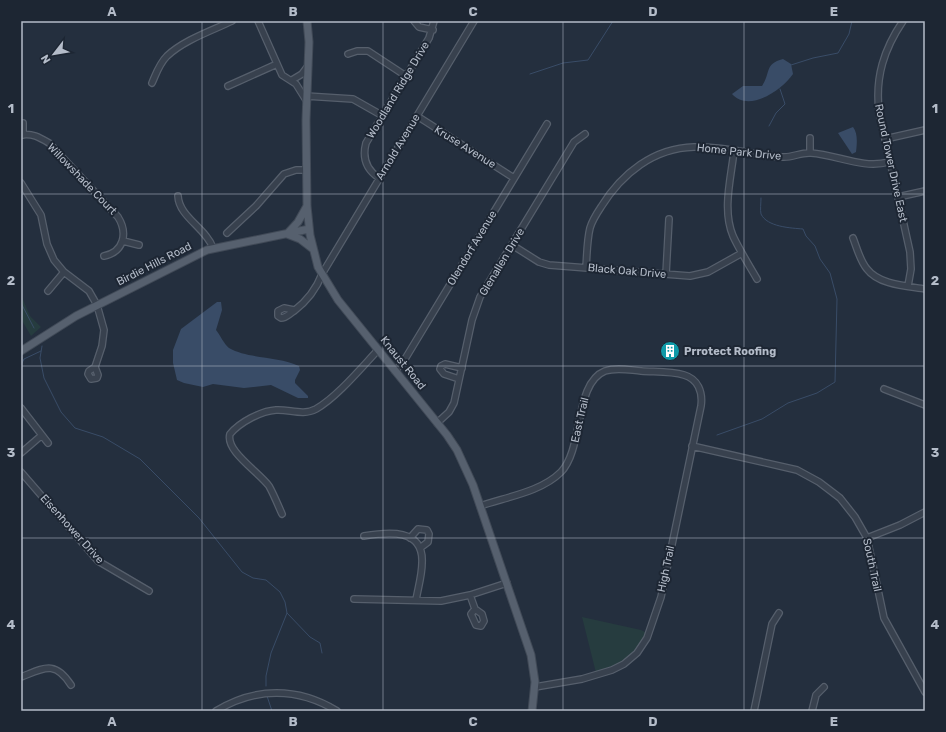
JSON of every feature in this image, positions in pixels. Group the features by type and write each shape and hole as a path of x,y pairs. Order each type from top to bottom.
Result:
{"main road":[{"name":"Knaust Road","path":"307,21 308,66 306,98 306,170 309,229 313,249 322,274 334,294 437,422 462,459 480,506 531,655 535,686 532,711"},
{"path":"308,206 298,222 287,234 300,239 313,249"},
{"name":"Birdie Hills Road","path":"21,351 60,324 213,248 309,229"}],"street":[{"path":"152,83 160,65 167,56 188,42 232,21"},
{"path":"258,21 282,75 292,80 306,98 353,99 383,116"},
{"path":"414,21 419,27 433,30"},
{"name":"Woodland Ridge Drive","path":"379,178 369,169 365,155 366,143 433,30 434,21"},
{"name":"Arnold Avenue","path":"294,310 304,303 312,293 379,178 474,21"},
{"name":"Round Tower Drive East","path":"903,21 890,42 881,65 878,100 889,162 911,260 908,286"},
{"path":"348,54 358,51 368,51 406,76"},
{"path":"228,86 277,64"},
{"path":"292,80 302,74 308,66"},
{"name":"Kruse Avenue","path":"417,116 514,178"},
{"path":"22,135 23,123"},
{"name":"Olendorf Avenue","path":"395,371 402,365 547,124"},
{"path":"885,140 925,130"},
{"name":"Glenallen Drive","path":"437,422 449,412 453,406 472,320 480,297 574,142 585,134"},
{"name":"Willowshade Court","path":"22,135 37,136 49,143 112,210 122,223 123,241"},
{"path":"810,138 810,153"},
{"name":"Home Park Drive","path":"586,267 589,233 593,222 612,191 632,170 654,156 680,149 708,147 783,158 810,153 859,163 881,164 889,162"},
{"path":"734,151 728,212 733,235 757,279"},
{"path":"227,233 256,206 284,174 296,170 306,170"},
{"path":"21,183 41,215 50,252 64,272 89,291 97,305 104,330 102,346 95,368"},
{"path":"898,197 925,191"},
{"path":"178,196 182,208 208,237 213,248"},
{"path":"666,274 669,219"},
{"path":"853,238 863,263 874,276 882,280 925,289"},
{"path":"104,256 114,253 123,241 139,245"},
{"name":"Black Oak Drive","path":"512,246 544,264 666,274 698,275 708,272 742,253"},
{"path":"48,291 64,272"},
{"path":"282,514 269,487 251,466 234,451 230,444 230,434 245,422 270,411 277,410 300,413 315,409 344,385 378,350"},
{"path":"460,379 444,374 440,369 441,366 445,364 462,368"},
{"name":"East Trail","path":"480,506 537,487 550,481 562,471 574,448 587,390 604,371 622,368 677,373 691,378"},
{"name":"High Trail","path":"535,686 582,679 612,670 624,664 637,652 647,638 660,596 702,399 699,388 691,378"},
{"path":"884,389 925,405"},
{"path":"21,408 48,442"},
{"path":"21,453 42,435"},
{"name":"South Trail","path":"692,446 786,466 807,475 830,489 840,498 855,517 867,538 884,618 925,692"},
{"name":"Eisenhower Drive","path":"21,472 98,561 149,591"},
{"path":"867,538 900,525 925,512"},
{"path":"410,538 418,529 427,530 429,534 428,542 420,548"},
{"path":"364,536 396,532 410,538 420,548 422,564 416,600"},
{"path":"354,599 441,601 470,595 507,583"},
{"path":"470,595 475,609"},
{"path":"754,711 772,624 779,613"},
{"path":"21,677 45,668 54,668 62,672 71,685"},
{"path":"812,711 816,695 824,687"},
{"path":"216,711 248,696 278,692 310,698 337,711"}],"green space":[{"path":"21,295 30,316 41,327 31,336 21,319"},
{"path":"582,617 641,630 647,633 646,638 623,663 596,673"}],"water":[{"path":"783,59 791,64 793,74 781,87 765,97 756,100 747,101 739,99 732,94 743,86 762,86 770,66"},
{"path":"853,127 856,132 857,142 856,152 852,154 838,133"},
{"path":"217,302 221,302 222,310 216,330 227,346 237,352 299,366 300,370 295,383 308,396 308,398 298,398 271,385 244,388 213,384 203,387 177,380 173,363 173,350 181,329"}],"waterway":[{"path":"530,74 563,63 588,60 613,21"},
{"path":"791,65 813,58 838,53 849,34 852,21"},
{"path":"769,126 776,113 785,104 780,89"},
{"path":"717,435 762,419 788,403 817,393 835,382 837,299 830,273 820,259 815,246 806,236 803,229 780,226 768,222 764,218 761,214 761,198"},
{"path":"21,303 34,328"},
{"path":"42,346 40,358 44,378 61,412 75,428 103,437 140,459 199,518 242,572 253,578 266,580 280,592 285,602 287,613 271,653 266,676 266,686"},
{"path":"21,365 24,359 41,351"},
{"path":"287,613 310,637 320,643 322,653"},
{"path":"267,696 272,711"}],"place":[{"name":"Prrotect Roofing","path":"670,351"}]}
